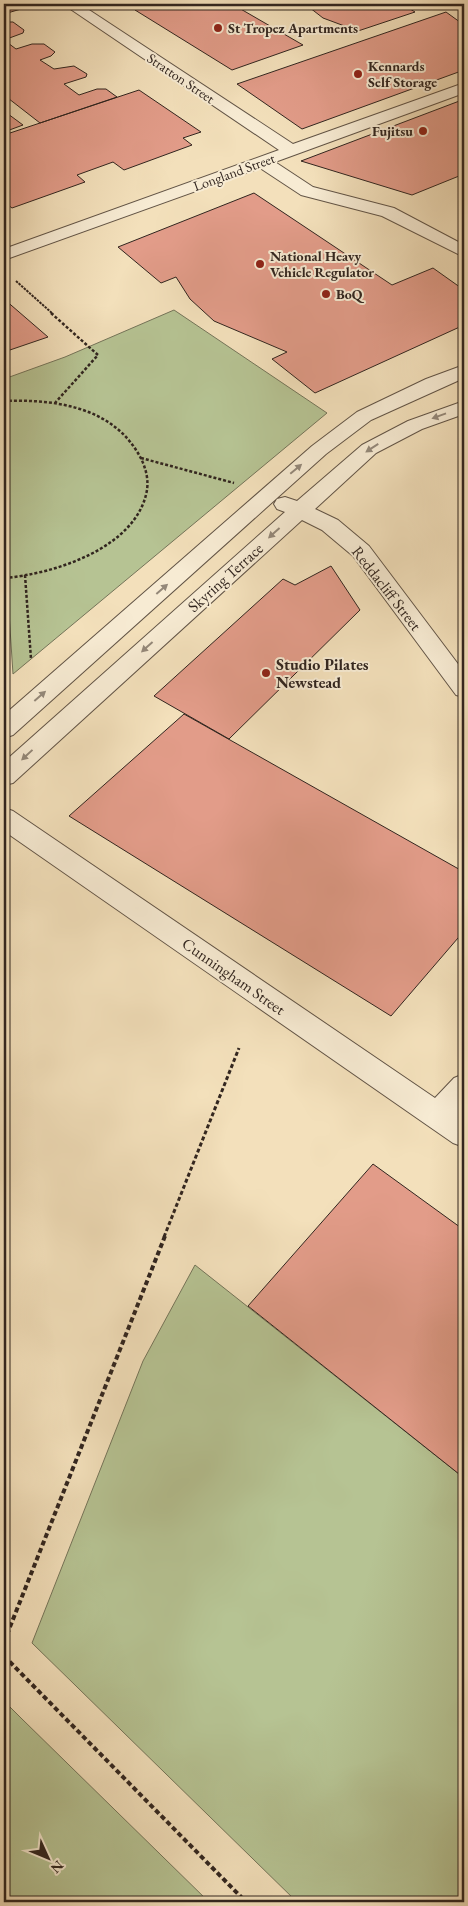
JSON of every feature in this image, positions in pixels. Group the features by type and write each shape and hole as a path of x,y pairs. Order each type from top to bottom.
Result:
{"street":[{"name":"Stratton Street","path":"70,4 292,151"},
{"name":"Longland Street","path":"4,255 464,88"},
{"path":"263,162 307,191 388,212 464,252"},
{"name":"Skyring Terrace","path":"4,729 265,495 319,450 364,416 432,383 464,371"},
{"name":"Skyring Terrace","path":"4,776 369,449 415,426 464,407"},
{"name":"Reddacliff Street","path":"265,495 300,510 338,530 361,550 464,689"},
{"name":"Cunningham Street","path":"4,818 464,1134"},
{"path":"437,1116 464,1087"}],"path":[{"path":"15,280 98,355 55,403"},
{"path":"4,401 19,400 55,403 88,412 115,426 135,446 146,468 146,492 138,512 123,531 101,548 74,562 24,575 4,578"},
{"path":"141,458 224,479 265,495"},
{"path":"24,575 35,701"},
{"path":"4,1642 239,1048"},
{"path":"4,1656 246,1902"}],"green space":[{"path":"174,310 327,413 13,674 8,598 4,597 4,379 65,357"},
{"path":"195,1265 464,1478 464,1902 297,1902 32,1643 143,1361"},
{"path":"4,1701 21,1718 209,1902 4,1902"}],"building":[{"path":"4,4 38,4 4,14"},
{"name":"St Tropez Apartments","path":"155,4 232,4 303,45 232,70 135,10"},
{"path":"305,4 402,4 415,12 358,31 323,18"},
{"name":"Kennards Self Storage","path":"446,12 464,25 464,70 302,129 237,84"},
{"path":"4,22 13,22 24,30 23,33 4,40"},
{"path":"4,40 16,49 32,44 44,44 55,52 51,56 40,60 54,69 74,66 87,74 86,77 64,84 79,95 97,89 106,89 117,97 40,123 4,95"},
{"path":"139,90 201,132 183,138 192,145 124,170 113,162 77,175 85,182 12,208 4,202 4,135"},
{"name":"Fujitsu","path":"464,100 464,174 412,195 301,161"},
{"path":"4,111 23,125 4,132"},
{"name":"BoQ","path":"254,193 392,285 433,268 464,290 464,325 315,393 272,359 287,352 214,321 190,299 176,277 161,283 118,247"},
{"path":"4,299 48,337 4,352"},
{"path":"331,566 360,610 229,739 154,696 283,579 295,585"},
{"path":"184,714 464,872 464,931 391,1016 69,816"},
{"path":"373,1164 464,1230 464,1478 248,1306"}],"place":[{"name":"St Tropez Apartments","path":"218,28"},
{"name":"Kennards Self Storage","path":"358,74"},
{"name":"Fujitsu","path":"423,131"},
{"name":"National Heavy Vehicle Regulator","path":"260,264"},
{"name":"BoQ","path":"326,294"},
{"name":"Studio Pilates Newstead","path":"266,673"}]}
